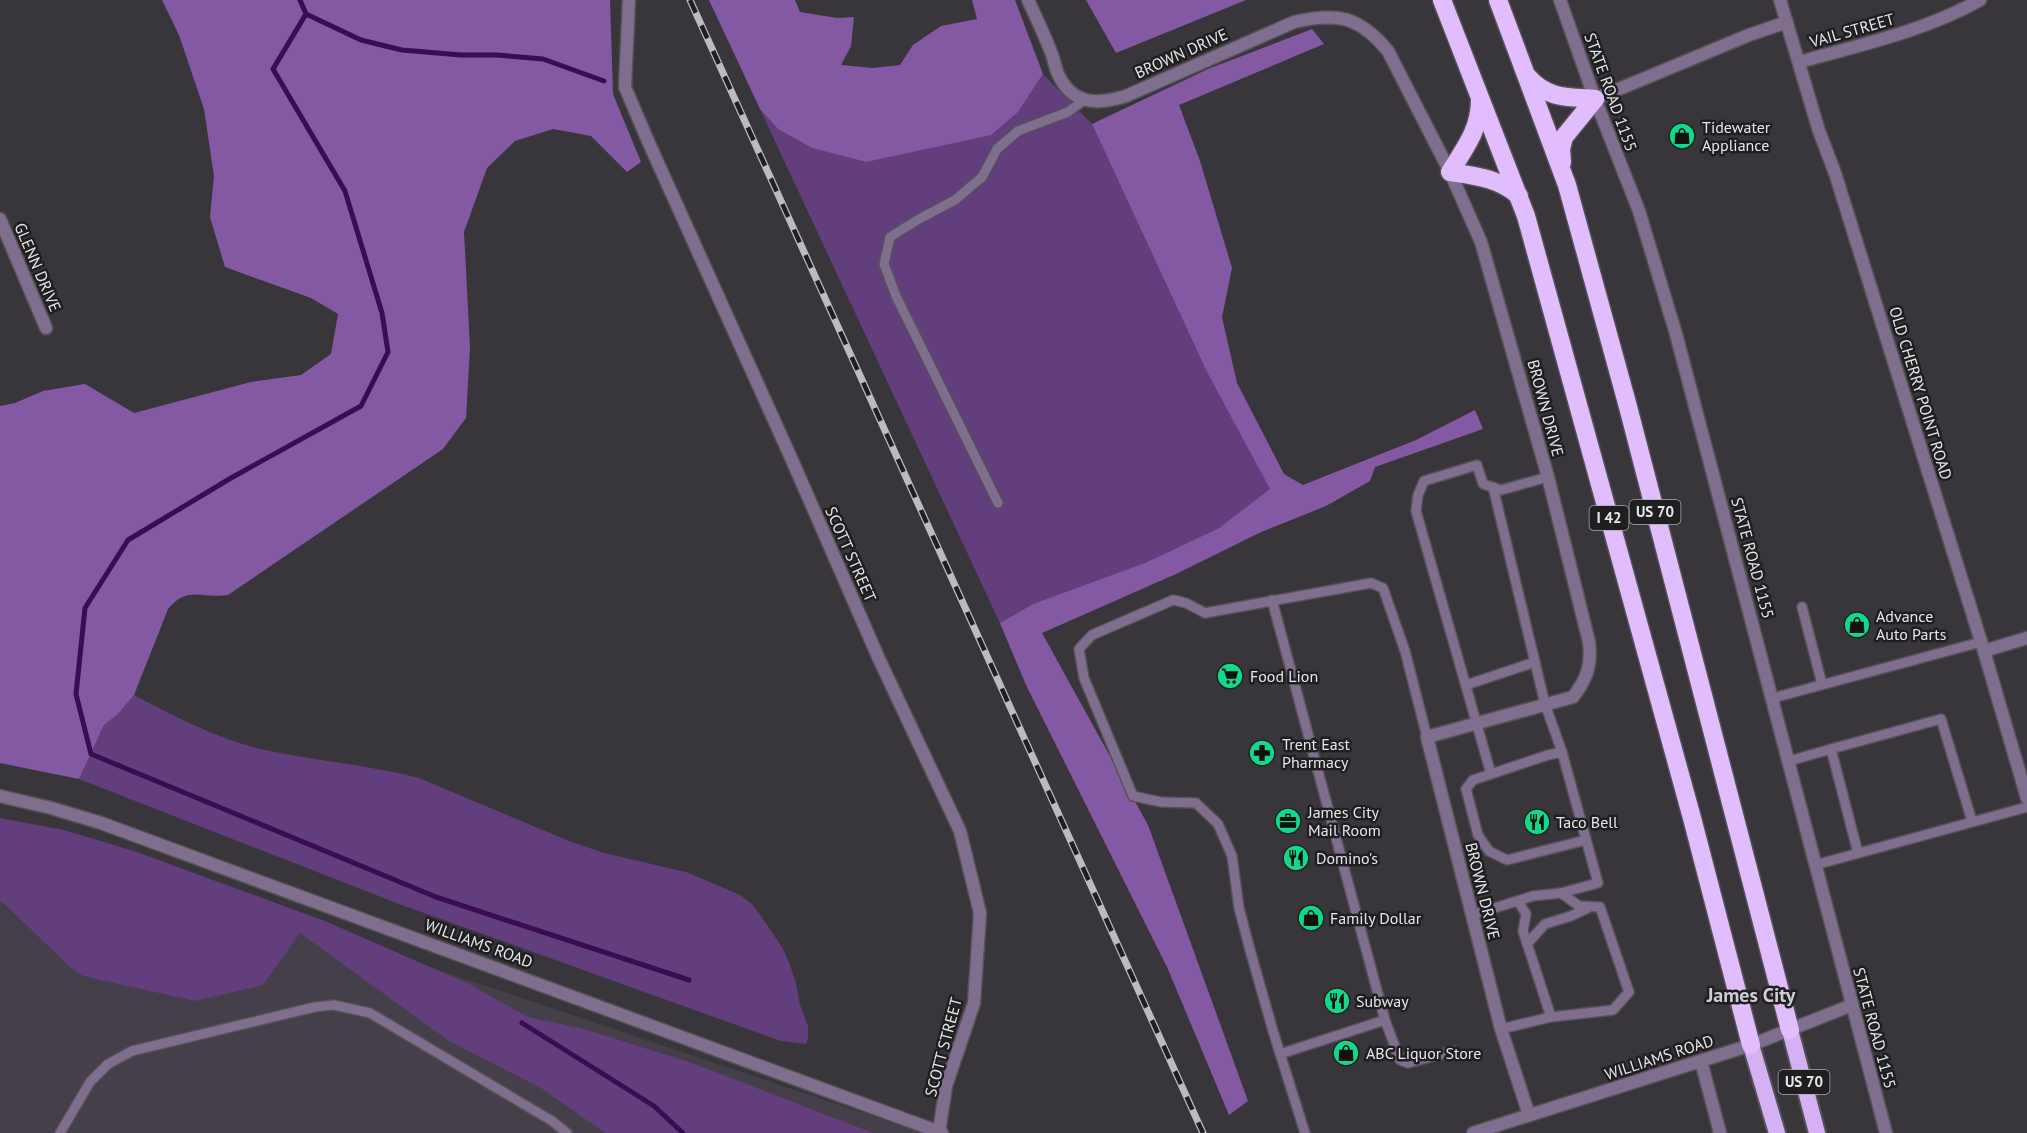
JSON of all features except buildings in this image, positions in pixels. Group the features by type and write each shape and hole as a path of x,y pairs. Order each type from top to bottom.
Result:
{"highway":[{"name":"I 42","path":"1442,0 1519,196 1777,1133"},
{"name":"US 70","path":"1498,0 1567,185 1627,404 1817,1133"},
{"path":"1524,71 1538,87 1556,96 1595,99"},
{"path":"1480,95 1479,117 1473,137 1450,172 1495,180 1511,188 1519,196"},
{"path":"1567,185 1562,162 1563,137 1595,99"}],"street":[{"name":"SCOTT STREET","path":"629,0 625,87 879,659 960,831 980,913 974,1003 946,1086 940,1133"},
{"path":"1028,0 1065,86 1084,100"},
{"name":"STATE ROAD 1155","path":"1560,0 1595,99 1639,211 1676,334 1886,1133"},
{"name":"OLD CHERRY POINT ROAD","path":"1780,0 1819,131 1835,173 1982,646 2027,798"},
{"name":"VAIL STREET","path":"1799,62 1892,36 1941,19 1980,0"},
{"name":"BROWN DRIVE","path":"1084,100 1097,103 1126,96 1294,22 1316,17 1338,17 1357,23 1374,34 1388,51 1450,172 1481,242 1548,477 1591,658 1585,679 1573,697 1427,737 1501,1029 1529,1115"},
{"path":"1595,99 1786,22"},
{"name":"GLENN DRIVE","path":"0,219 46,328"},
{"path":"1982,646 2027,638"},
{"name":"WILLIAMS ROAD","path":"0,796 101,822 940,1133"},
{"name":"WILLIAMS ROAD","path":"1473,1133 1751,1045 1852,1005"},
{"path":"1701,1061 1720,1133"}],"lane":[{"path":"998,503 896,296 884,264 890,237 955,200 982,177 997,149 1018,130 1068,112 1084,100"},
{"path":"1491,774 1416,511 1418,495 1424,481 1477,465 1483,484 1501,490 1548,477"},
{"path":"1472,915 1533,896 1561,893 1598,883 1562,752 1545,704 1493,487"},
{"path":"1305,1133 1239,908 1232,856 1218,824 1196,803 1161,802 1133,796 1084,678 1079,648 1092,635 1173,600 1186,603 1206,613 1371,583 1383,588 1405,651 1427,737"},
{"path":"1272,600 1385,1020 1400,1060 1408,1063 1453,1051"},
{"path":"1802,607 1822,684"},
{"path":"1773,698 1982,646"},
{"path":"1466,685 1535,662"},
{"path":"1789,761 1941,719 1972,821"},
{"path":"1831,749 1858,853"},
{"path":"1562,752 1473,780 1466,789 1478,835 1489,851 1508,860 1586,840"},
{"path":"1815,865 2027,807"},
{"path":"1501,1029 1551,1017 1612,1010 1629,992 1600,907 1579,906 1561,893"},
{"path":"1518,901 1526,914 1523,931 1551,1017"},
{"path":"1527,944 1545,924 1590,907"},
{"path":"60,1133 90,1082 108,1064 132,1051 315,1007 334,1005 370,1013 552,1121 567,1133"},
{"path":"1280,1054 1385,1020"}],"shaded area":[{"path":"162,0 610,0 613,94 641,162 627,172 591,136 553,129 515,141 487,168 464,232 470,347 466,418 443,449 228,595 196,594 182,597 175,602 168,609 134,695 118,714 104,725 79,779 0,763 0,406 15,403 43,391 85,384 134,413 251,382 301,375 331,354 338,314 311,298 225,267 210,217 214,176 204,109 179,35"},
{"path":"709,0 795,0 800,12 837,18 854,17 851,46 841,65 873,68 900,65 913,45 941,26 977,19 972,0 1015,0 1043,74 1018,112 991,135 866,162 812,148 778,129 760,109"},
{"path":"1086,0 1246,0 1116,53"},
{"path":"1312,29 1324,44 1179,105 1200,161 1232,268 1222,317 1237,383 1284,474 1303,485 1416,440 1475,410 1483,429 1375,467 1370,481 1326,506 1259,533 1176,574 1042,633 1148,825 1248,1101 1229,1115 1167,967 1026,685 1000,623 1033,604 1147,562 1219,528 1270,489 1206,370 1092,124 1208,69"},
{"path":"1043,74 1092,124 1206,370 1271,489 1219,528 1147,562 1033,604 1000,623 760,109 778,129 812,148 866,162 1018,112"},
{"path":"134,695 214,734 248,746 419,778 569,841 604,853 686,872 740,895 752,904 761,916 782,947 790,965 808,1026 806,1044 781,1041 399,904 79,779 104,725 118,714"},
{"path":"0,818 64,830 134,851 325,921 471,985 528,1017 584,1029 692,1063 873,1133 605,1133 541,1088 449,1041 300,933 263,985 195,1001 83,976 70,967 0,900"},
{"path":"0,822 922,1133 0,1133"}],"waterway":[{"path":"300,0 306,14 273,69 345,191 382,313 388,352 361,406 231,478 128,540 85,608 76,694 91,754 436,897 689,980"},
{"path":"306,14 361,40 402,50 543,59 604,81"},
{"path":"522,1023 654,1106 683,1133"}],"railway":[{"path":"690,0 1203,1133"}],"place":[{"name":"Tidewater Appliance","path":"1682,136"},
{"name":"Advance Auto Parts","path":"1857,625"},
{"name":"Food Lion","path":"1230,676"},
{"name":"Trent East Pharmacy","path":"1262,753"},
{"name":"James City Mail Room","path":"1288,821"},
{"name":"Taco Bell","path":"1537,822"},
{"name":"Domino's","path":"1296,858"},
{"name":"Family Dollar","path":"1311,918"},
{"name":"Subway","path":"1337,1001"},
{"name":"ABC Liquor Store","path":"1346,1053"}],"district":[{"name":"James City","path":"1751,995"}]}
